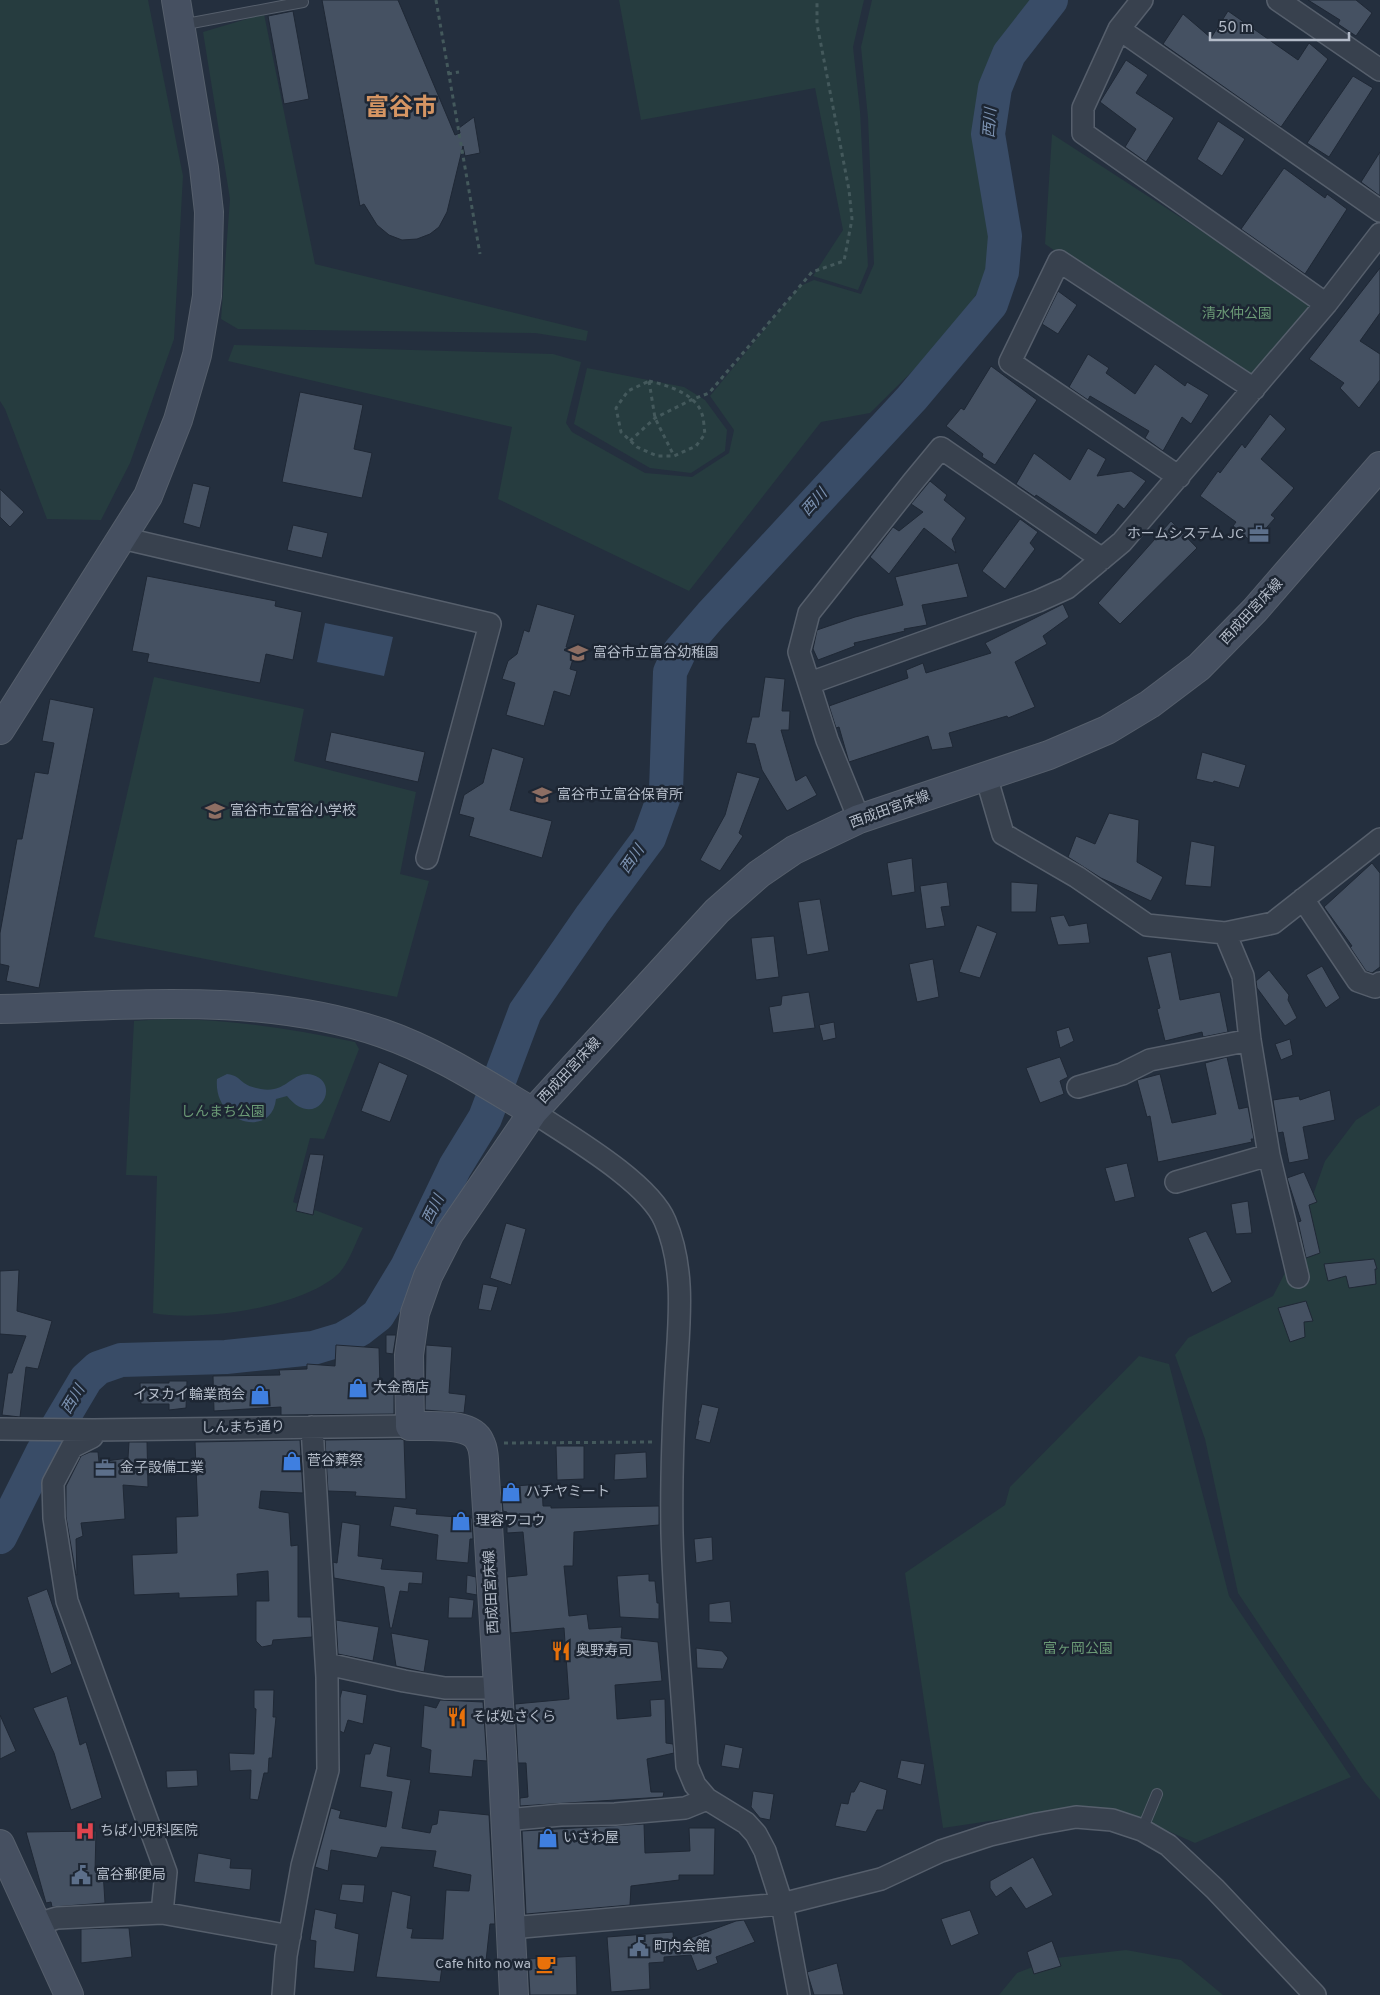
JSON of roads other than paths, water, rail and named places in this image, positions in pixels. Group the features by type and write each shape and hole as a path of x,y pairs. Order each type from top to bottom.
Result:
{"main road":[{"path":"0,730 148,496 178,420 197,355 207,296 209,212 204,168 178,13"},
{"name":"西成田宮床線","path":"514,1995 498,1688 485,1477 481,1443 475,1433 463,1427 410,1426 410,1356 415,1313 428,1276 450,1233 524,1106 717,911 759,874 794,850 858,819 1049,755 1106,730 1150,704 1199,667 1255,610 1380,466"},
{"path":"0,1009 208,1004 278,1010 341,1021 383,1034 430,1052 470,1073 524,1106"},
{"path":"0,1844 69,1995"}],"street":[{"path":"1142,0 1119,29 1083,108 1083,133 1326,304"},
{"path":"1278,0 1380,70"},
{"path":"1119,29 1380,211"},
{"path":"810,683 1038,601 1067,588 1122,542 1326,304 1380,234"},
{"path":"1179,477 1010,362 1059,262 1254,389"},
{"path":"858,819 827,740 799,652 809,613 941,448 1102,559"},
{"path":"122,538 490,624 427,858"},
{"path":"986,776 1003,834 1077,877 1148,925 1225,933 1274,923 1380,838"},
{"path":"1303,900 1358,981 1375,987 1380,983"},
{"path":"1225,933 1243,976 1250,1040 1269,1154 1298,1277"},
{"path":"1078,1087 1122,1074 1150,1060 1250,1040"},
{"path":"524,1106 617,1169 647,1194 665,1220 676,1258 681,1294 673,1442 672,1532 687,1766 694,1784 708,1799 746,1823 756,1834 765,1851 782,1904 799,1995"},
{"path":"1176,1182 1269,1154"},
{"name":"しんまち通り","path":"0,1429 410,1426"},
{"path":"284,1995 286,1956 302,1866 328,1770 327,1664 312,1427"},
{"path":"85,1429 92,1437 72,1447 53,1483 54,1518 67,1601 166,1872 162,1913"},
{"path":"327,1664 404,1682 446,1688 498,1688"},
{"path":"505,1820 685,1808 708,1799"},
{"path":"510,1928 782,1904 881,1879 941,1851 990,1835 1076,1817 1112,1820 1142,1830 1168,1845 1214,1889 1315,1995"},
{"path":"37,1924 57,1918 162,1913 290,1936"}],"lane":[{"path":"178,13 303,2"},
{"path":"1142,1830 1158,1794"}],"water":[{"path":"325,623 393,637 384,676 317,662"},
{"path":"227,1074 235,1076 250,1086 266,1090 279,1088 302,1075 313,1075 322,1080 326,1087 326,1095 316,1108 308,1109 298,1106 287,1096 276,1099 272,1111 265,1119 255,1122 243,1121 233,1116 224,1107 218,1094 217,1079"}],"waterway":[{"name":"西川","path":"0,1537 42,1453 86,1379 98,1368 121,1360 226,1357 313,1348 343,1339 378,1315 407,1267 455,1167 485,1118 525,1012 592,915 649,838 666,791 670,672 680,651 912,398 991,304 1002,272 1005,236 988,134 995,88 1009,54 1051,0"}],"place":[{"name":"ホームシステム JC","path":"1259,534"},
{"name":"富谷市立富谷幼稚園","path":"578,653"},
{"name":"富谷市立富谷保育所","path":"542,795"},
{"name":"富谷市立富谷小学校","path":"215,811"},
{"name":"大金商店","path":"358,1388"},
{"name":"イヌカイ輪業商会","path":"260,1395"},
{"name":"菅谷葬祭","path":"292,1461"},
{"name":"金子設備工業","path":"105,1468"},
{"name":"ハチヤミート","path":"511,1492"},
{"name":"理容ワコウ","path":"461,1521"},
{"name":"奥野寿司","path":"561,1651"},
{"name":"そば処さくら","path":"457,1717"},
{"name":"ちば小児科医院","path":"85,1831"},
{"name":"いさわ屋","path":"548,1838"},
{"name":"富谷郵便局","path":"81,1875"},
{"name":"町内会館","path":"639,1947"},
{"name":"Cafe hito no wa","path":"546,1964"}],"district":[{"name":"富谷市","path":"401,109"}],"park label":[{"name":"清水仲公園","path":"1237,314"},
{"name":"しんまち公園","path":"223,1112"},
{"name":"富ヶ岡公園","path":"1078,1649"}]}
